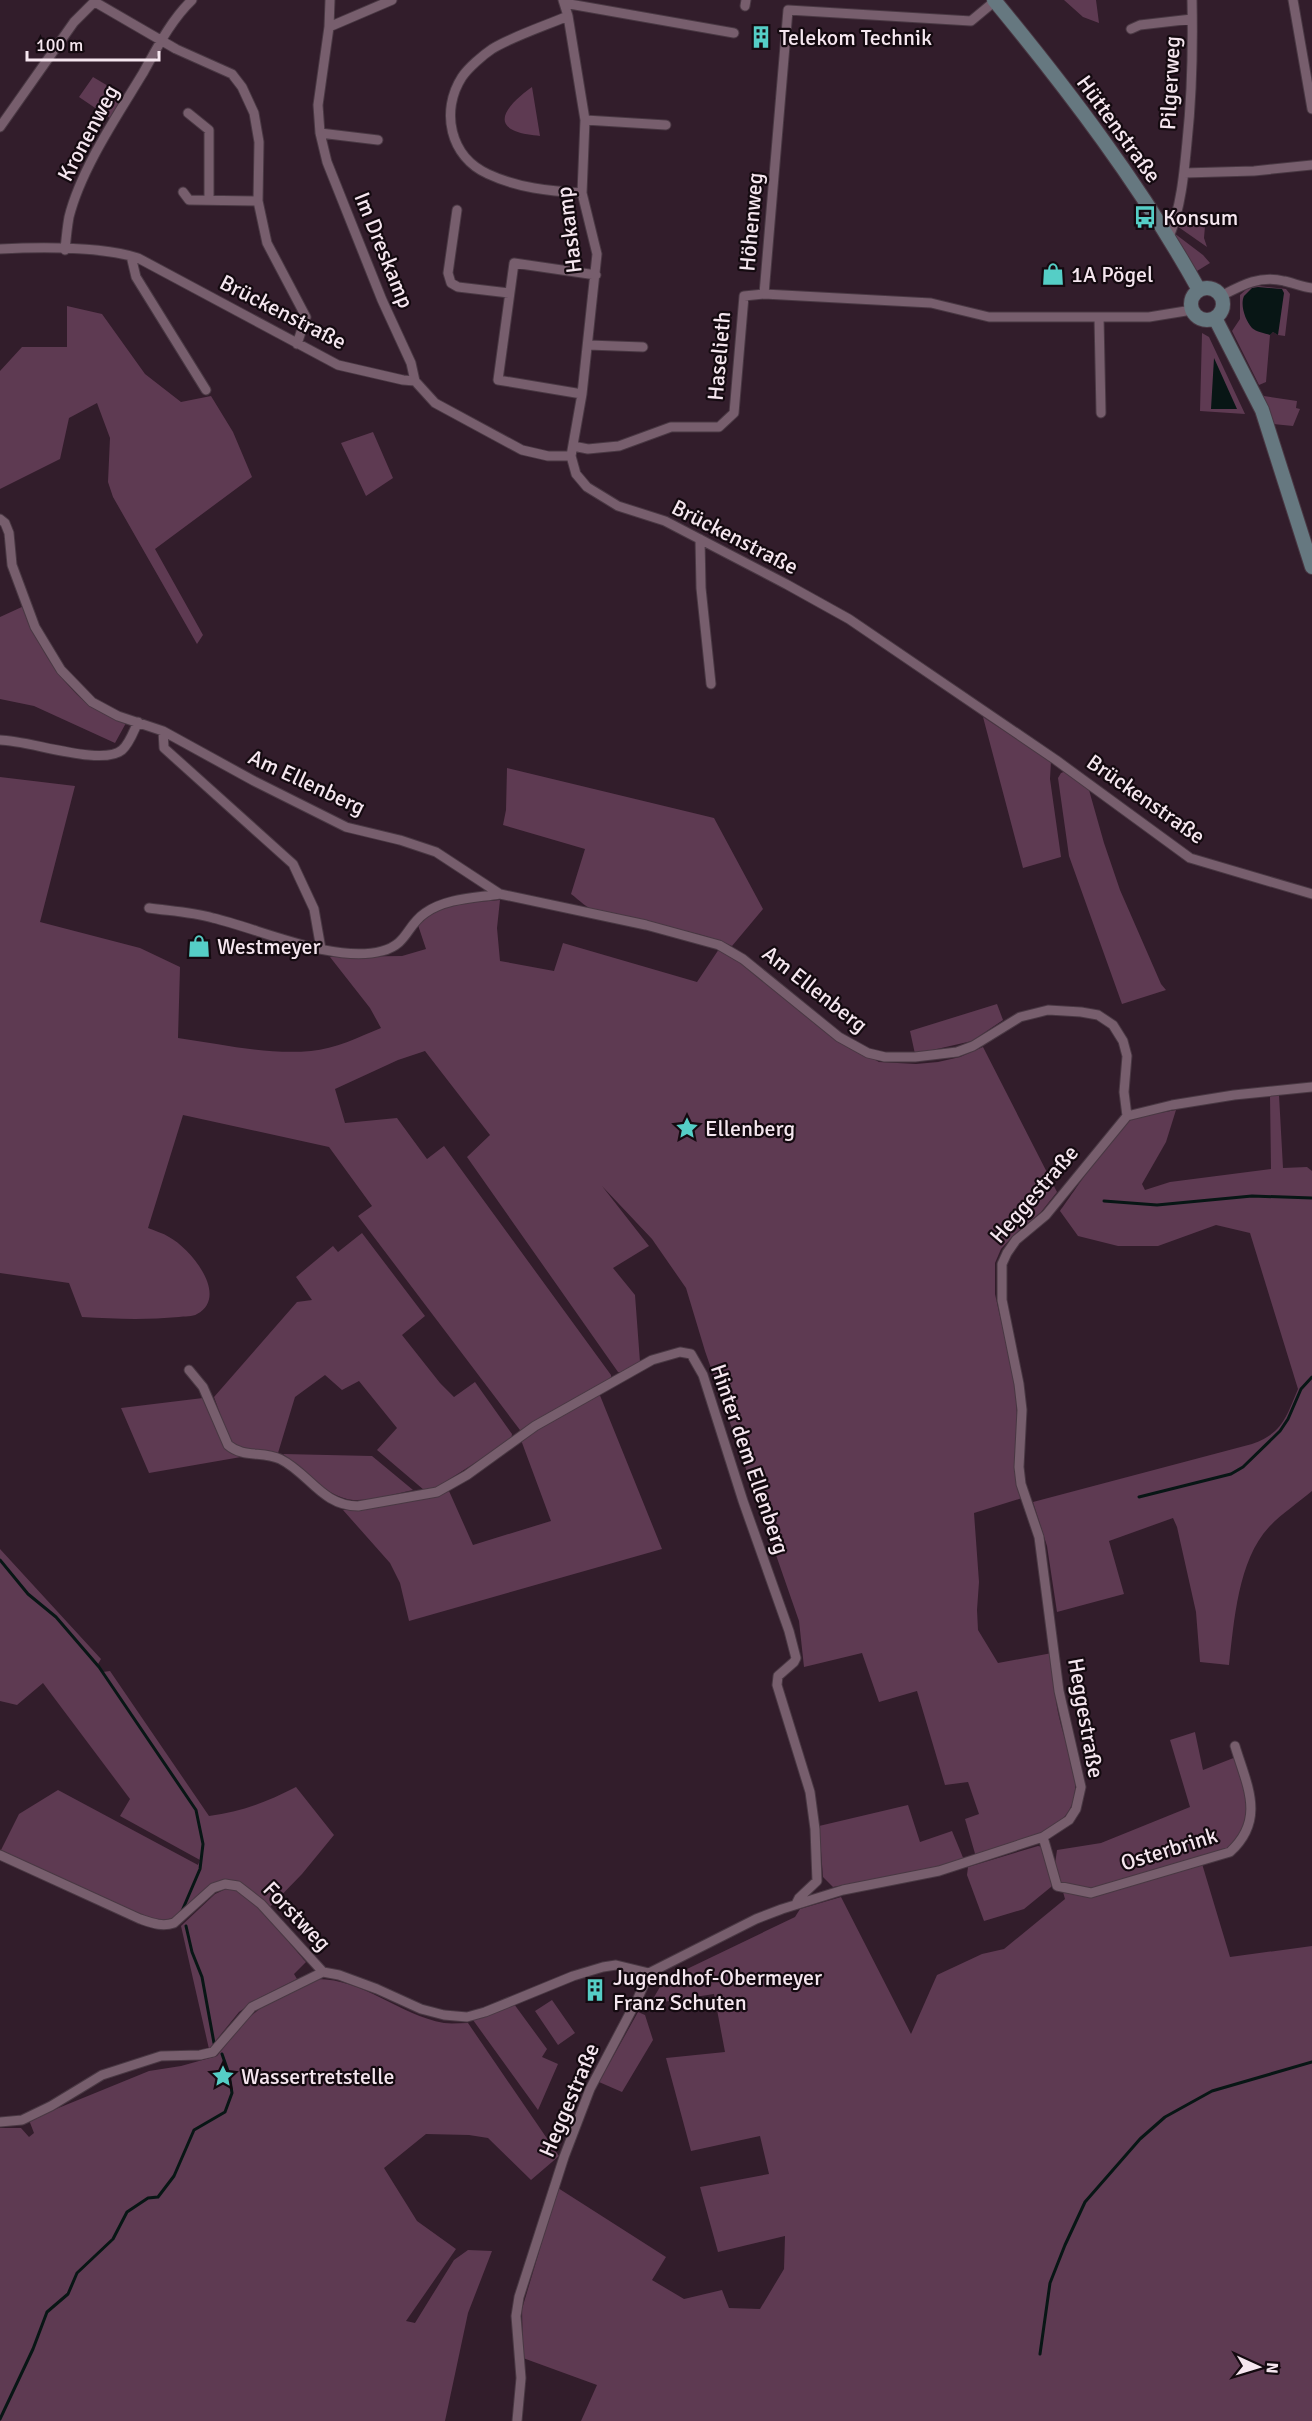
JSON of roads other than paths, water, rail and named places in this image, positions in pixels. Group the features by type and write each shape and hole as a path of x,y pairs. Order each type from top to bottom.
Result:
{"main road":[{"name":"Hüttenstraße","path":"995,1 1082,111 1169,237 1199,290"},
{"path":"1199,290 1214,290 1221,296 1222,306 1215,318 1204,320 1192,310 1191,301 1199,290"},
{"path":"1215,318 1259,402 1312,567"}],"street":[{"name":"Kronenweg","path":"65,250 69,218 78,190 110,128 161,41 184,7 192,0"},
{"name":"Im Dreskamp","path":"330,0 329,27 318,105 320,134 327,162 382,300 411,363 416,381"},
{"path":"329,27 392,0"},
{"name":"Pilgerweg","path":"1169,237 1176,219 1184,173 1192,91 1192,0"},
{"path":"1293,0 1309,66 1312,109"},
{"path":"0,127 74,22 95,1 161,41 232,74 242,87 254,113 259,142 258,201 267,243 306,317 297,344"},
{"path":"564,1 734,33"},
{"name":"Haskamp","path":"564,1 585,120 582,193 597,254 582,394 572,451"},
{"name":"Höhenweg","path":"995,1 971,21 788,10 764,294 931,303 989,317 1149,316 1192,310"},
{"path":"568,16 493,49 462,76 451,106 452,131 461,155 486,174 536,190 582,193"},
{"path":"1131,29 1140,25 1192,19"},
{"path":"188,113 209,130 209,200"},
{"path":"585,120 666,125"},
{"path":"320,134 378,140"},
{"path":"1184,173 1254,171 1312,165"},
{"path":"183,192 189,200 258,201"},
{"path":"457,210 448,273 451,282 458,287 510,293"},
{"name":"Brückenstraße","path":"0,249 118,252 131,256 338,365 416,381"},
{"path":"131,256 136,277 206,390"},
{"path":"582,394 498,380 513,263 596,275"},
{"path":"1221,296 1260,278 1286,281 1312,288"},
{"name":"Haselieth","path":"572,451 619,446 670,427 719,427 734,413 744,296 764,294"},
{"path":"1099,317 1101,413"},
{"path":"588,345 643,347"},
{"path":"416,381 435,403 522,450 548,456 572,451"},
{"name":"Brückenstraße","path":"572,451 576,474 587,487 618,506 665,521 849,619 1056,760 1190,858 1312,894"},
{"name":"Am Ellenberg","path":"0,519 5,523 9,533 12,564 35,627 61,670 92,702 118,716 163,731 254,781 346,827 400,840 436,852 500,894 646,925 719,945 743,958 839,1037 868,1053 885,1057 915,1057 957,1052 973,1046 1020,1017 1042,1011 1059,1009 1098,1016 1113,1025 1123,1041 1127,1056 1124,1092 1127,1116"},
{"path":"700,539 700,588 711,684"},
{"path":"0,740 83,754 112,755 125,747 138,722"},
{"path":"163,731 164,748 293,864 314,909 321,949"},
{"name":"Am Ellenberg","path":"149,908 211,917 321,949 345,953 380,952 398,946 424,913 441,904 500,894"},
{"path":"1127,1116 1172,1105 1234,1095 1312,1087"},
{"name":"Heggestraße","path":"518,2421 521,2378 516,2316 519,2297 564,2157 590,2089 649,1973 756,1919 796,1904 834,1893 939,1871 1043,1837 1069,1820 1076,1809 1081,1787 1059,1691 1039,1537 1021,1484 1019,1467 1022,1410 1000,1277 1002,1264 1016,1240 1046,1215 1127,1116"},
{"name":"Hinter dem Ellenberg","path":"189,1370 203,1387 228,1445 232,1449 242,1453 267,1454 283,1460 333,1502 345,1506 358,1506 437,1492 467,1475 535,1426 652,1360 680,1352 691,1354 703,1375 796,1658 778,1676 777,1685 810,1792 815,1829 817,1881"},
{"name":"Osterbrink","path":"1043,1837 1057,1886 1091,1893 1230,1852 1241,1842 1249,1829 1252,1815 1251,1801 1235,1746"},
{"name":"Forstweg","path":"0,1856 140,1919 156,1924 174,1923 213,1888 225,1884 238,1886 261,1904 323,1972 367,1985 421,2009 467,2017 603,1966 616,1965 649,1973"},
{"path":"796,1904 799,1898 817,1881 834,1893"},
{"path":"0,2122 22,2120 51,2106 102,2075 161,2056 200,2055 213,2052 252,2007 323,1972"}],"waterway":[{"path":"1104,1201 1157,1205 1252,1196 1312,1198"},
{"path":"1139,1497 1231,1474 1243,1467 1280,1431 1301,1389 1312,1377"},
{"path":"0,1560 28,1594 56,1617 99,1667 196,1810 203,1844 200,1869 182,1911"},
{"path":"186,1926 192,1952 202,1977 214,2043"},
{"path":"0,2419 33,2349 47,2312 68,2294 77,2273 113,2239 127,2212 148,2198 158,2197 174,2176 194,2130 225,2112 232,2093 229,2074 222,2054"},
{"path":"1040,2354 1050,2283 1065,2245 1085,2202 1140,2139 1165,2117 1212,2091 1312,2062"}],"place":[{"name":"Telekom Technik","path":"761,37"},
{"name":"Konsum","path":"1145,217"},
{"name":"1A Pögel","path":"1053,274"},
{"name":"Westmeyer","path":"199,946"},
{"name":"Ellenberg","path":"687,1128"},
{"name":"Jugendhof-Obermeyer Franz Schuten","path":"595,1990"},
{"name":"Wassertretstelle","path":"223,2076"}]}
